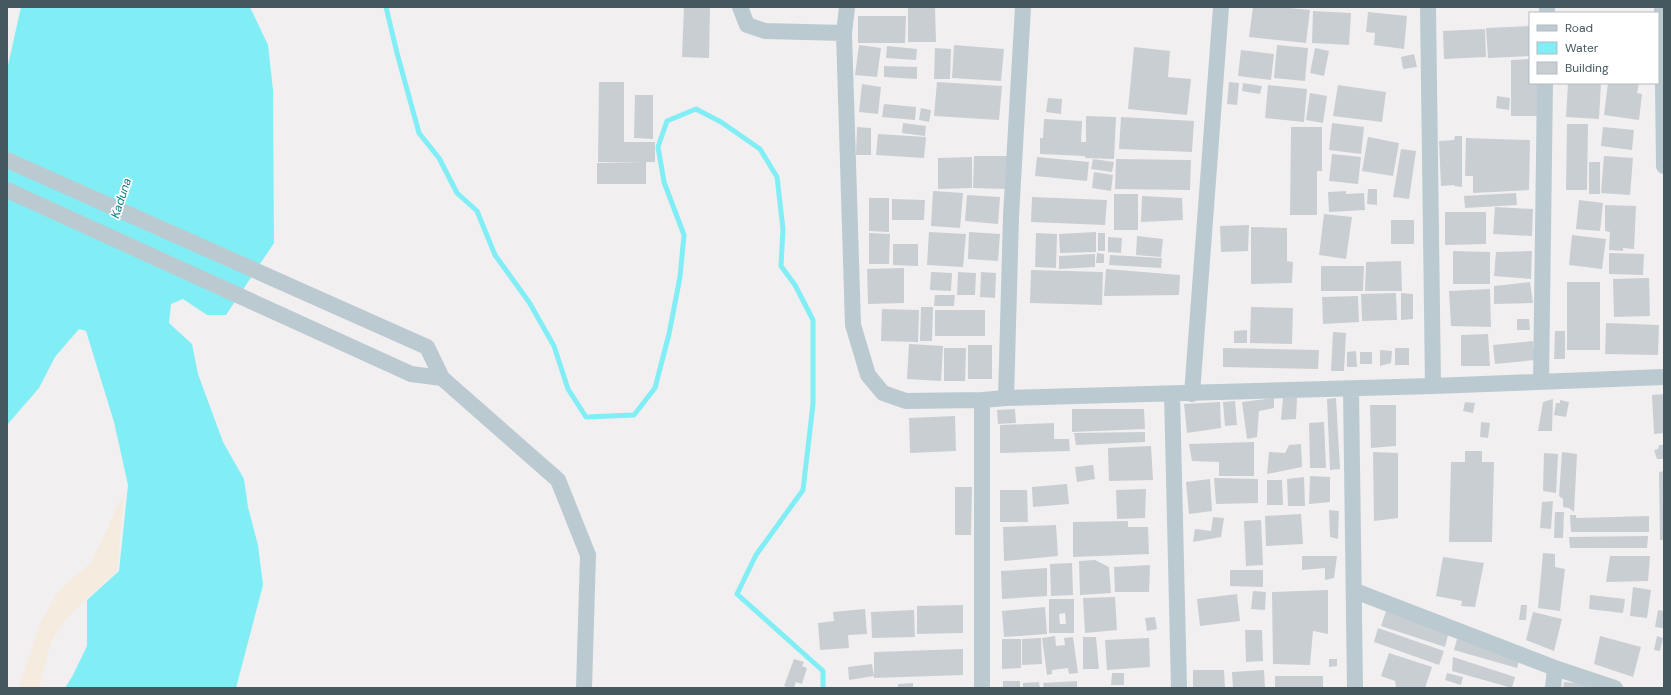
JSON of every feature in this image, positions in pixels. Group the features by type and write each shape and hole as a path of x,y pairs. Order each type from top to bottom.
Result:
{"street":[{"path":"740,7 747,25 765,31 844,33"},
{"path":"847,7 844,33 853,325 868,374 883,393 906,401 982,400 1006,398 1350,389 1664,377"},
{"path":"1006,398 1011,216 1023,7"},
{"path":"1192,394 1221,7"},
{"path":"1428,7 1433,386"},
{"path":"1662,7 1664,166"},
{"path":"1541,382 1546,84"},
{"path":"7,160 427,347 442,378 558,480 588,555 584,688"},
{"path":"7,190 411,374 442,378"},
{"path":"1350,389 1355,591 1355,688"},
{"path":"1172,394 1179,688"},
{"path":"982,400 982,688"},
{"path":"1355,591 1555,668 1615,688"},
{"path":"1553,688 1555,668"}],"sand":[{"path":"124,493 117,571 73,612 58,631 50,646 39,688 19,688 40,623 60,589 91,563"}],"water":[{"name":"Kaduna","path":"21,7 250,7 268,45 273,90 274,243 226,315 207,315 183,299 171,304 169,323 192,344 198,374 223,442 244,479 248,507 258,545 263,585 236,688 65,688 87,646 87,600 119,571 128,485 114,422 86,331 79,329 55,357 39,388 7,425 7,70"}],"building":[{"path":"684,7 710,7 709,58 682,57"},
{"path":"908,7 935,7 936,42 908,42"},
{"path":"1253,7 1279,7 1310,10 1306,43 1249,37"},
{"path":"1313,11 1351,13 1349,45 1312,43"},
{"path":"1368,12 1407,16 1404,49 1374,45 1375,33 1366,32"},
{"path":"858,16 906,16 905,43 858,43"},
{"path":"1529,26 1529,56 1488,58 1486,28"},
{"path":"1485,29 1486,57 1444,59 1443,31"},
{"path":"859,45 881,48 877,77 855,75"},
{"path":"954,45 1004,49 1001,81 952,78"},
{"path":"1277,45 1308,48 1305,81 1274,78"},
{"path":"887,46 917,49 916,60 886,58"},
{"path":"1134,47 1170,51 1168,77 1191,79 1187,115 1128,109"},
{"path":"935,48 951,49 950,79 934,79"},
{"path":"1315,48 1329,51 1324,76 1310,73"},
{"path":"1241,50 1274,54 1271,80 1238,76"},
{"path":"1414,54 1417,67 1403,69 1401,57"},
{"path":"1529,59 1529,84 1538,84 1538,116 1511,116 1511,60"},
{"path":"884,66 917,67 917,79 884,77"},
{"path":"599,82 624,82 624,142 655,142 655,162 598,162"},
{"path":"937,82 1002,86 999,120 934,116"},
{"path":"1229,82 1239,83 1237,105 1227,104"},
{"path":"1243,83 1262,86 1260,94 1242,91"},
{"path":"862,84 881,87 878,114 859,112"},
{"path":"1568,84 1601,84 1599,119 1566,117"},
{"path":"1608,84 1639,84 1637,93 1642,94 1639,120 1604,115"},
{"path":"1268,85 1307,89 1304,122 1265,118"},
{"path":"1338,85 1386,92 1382,122 1333,116"},
{"path":"1310,93 1327,96 1323,123 1306,120"},
{"path":"635,95 653,95 653,139 634,138"},
{"path":"1497,96 1510,98 1509,110 1496,108"},
{"path":"1048,98 1062,99 1061,114 1046,112"},
{"path":"884,104 916,107 915,120 882,117"},
{"path":"921,108 931,110 929,122 919,120"},
{"path":"1086,116 1116,117 1114,159 1040,154 1040,138 1043,138 1044,119 1082,121 1081,142 1086,142"},
{"path":"1121,117 1194,121 1192,152 1119,149"},
{"path":"903,123 926,126 925,136 902,133"},
{"path":"1332,123 1364,127 1361,154 1329,150"},
{"path":"1567,124 1588,124 1587,190 1566,190"},
{"path":"857,127 871,128 871,155 856,155"},
{"path":"1291,127 1322,127 1322,171 1317,171 1317,215 1290,215"},
{"path":"1603,127 1634,130 1632,150 1601,146"},
{"path":"878,134 926,137 924,158 876,155"},
{"path":"1455,136 1462,136 1462,187 1454,185 1441,186 1439,141 1454,140"},
{"path":"1368,137 1399,143 1393,176 1362,171"},
{"path":"1466,138 1530,140 1529,190 1473,193 1473,176 1465,176"},
{"path":"1401,149 1416,151 1409,199 1393,197"},
{"path":"1332,154 1361,157 1358,184 1329,181"},
{"path":"974,156 1007,156 1007,189 973,188"},
{"path":"1604,156 1633,158 1630,195 1601,193"},
{"path":"972,157 972,188 938,189 938,158"},
{"path":"1037,157 1089,162 1087,181 1035,176"},
{"path":"1093,159 1114,162 1112,172 1091,169"},
{"path":"1116,159 1191,160 1190,190 1115,189"},
{"path":"646,162 646,184 597,184 597,163"},
{"path":"1589,162 1600,162 1600,194 1589,194"},
{"path":"1094,172 1113,175 1111,191 1092,188"},
{"path":"1368,189 1377,189 1377,205 1367,204"},
{"path":"933,191 963,193 960,228 931,226"},
{"path":"1346,191 1346,194 1364,193 1365,210 1329,212 1328,192"},
{"path":"1516,193 1517,205 1465,208 1464,196"},
{"path":"1114,194 1138,194 1138,230 1114,230"},
{"path":"967,195 1000,197 998,224 965,221"},
{"path":"1142,196 1182,198 1183,220 1141,222"},
{"path":"1032,197 1107,200 1105,225 1031,222"},
{"path":"869,198 889,198 889,232 869,231"},
{"path":"892,199 925,200 924,220 892,220"},
{"path":"1579,200 1603,203 1600,231 1576,229"},
{"path":"1605,205 1636,206 1634,249 1623,248 1623,251 1609,250 1610,232 1605,231"},
{"path":"1495,207 1533,209 1532,236 1493,234"},
{"path":"1445,212 1486,212 1486,244 1445,245"},
{"path":"1324,214 1352,217 1346,259 1319,255"},
{"path":"1391,220 1414,220 1414,244 1391,244"},
{"path":"1249,225 1248,251 1221,252 1220,226"},
{"path":"1251,227 1287,228 1287,261 1293,262 1292,283 1251,284"},
{"path":"929,232 966,234 963,267 927,265"},
{"path":"969,232 1000,234 998,261 968,259"},
{"path":"1096,232 1096,252 1060,253 1059,234"},
{"path":"869,233 890,234 889,264 869,264"},
{"path":"1036,233 1057,234 1056,268 1035,267"},
{"path":"1098,233 1105,233 1105,251 1098,251"},
{"path":"1572,235 1606,239 1602,269 1569,265"},
{"path":"1137,236 1163,239 1161,257 1136,255"},
{"path":"1108,237 1122,238 1121,253 1108,252"},
{"path":"893,244 918,244 918,266 893,265"},
{"path":"1453,251 1490,252 1490,284 1453,284"},
{"path":"1532,251 1531,279 1494,276 1496,252"},
{"path":"1097,253 1104,254 1104,263 1096,263"},
{"path":"1609,253 1644,254 1643,275 1609,274"},
{"path":"1095,254 1095,267 1059,269 1059,256"},
{"path":"1110,255 1162,258 1161,268 1109,265"},
{"path":"1401,261 1402,291 1365,291 1366,262"},
{"path":"1321,266 1364,266 1363,291 1321,291"},
{"path":"904,268 904,303 868,304 867,269"},
{"path":"1106,269 1180,275 1179,295 1104,296"},
{"path":"1031,270 1103,272 1102,305 1030,303"},
{"path":"931,272 952,273 951,291 930,290"},
{"path":"958,272 976,273 975,295 957,295"},
{"path":"981,272 996,273 995,298 980,297"},
{"path":"1649,278 1650,316 1614,317 1613,279"},
{"path":"1530,282 1533,303 1494,304 1494,286"},
{"path":"1567,282 1600,282 1600,350 1567,350"},
{"path":"1490,289 1491,327 1451,326 1449,291"},
{"path":"1396,293 1397,320 1362,321 1361,294"},
{"path":"1401,293 1413,294 1413,319 1401,320"},
{"path":"935,295 955,295 954,306 934,306"},
{"path":"1358,296 1359,322 1323,324 1322,297"},
{"path":"921,307 933,307 932,341 920,341"},
{"path":"1251,307 1293,308 1292,344 1250,343"},
{"path":"882,309 919,310 918,342 881,341"},
{"path":"935,310 985,310 985,336 935,336"},
{"path":"1517,319 1529,319 1530,330 1517,330"},
{"path":"1606,323 1659,325 1658,355 1605,354"},
{"path":"1247,330 1247,343 1234,343 1234,331"},
{"path":"1555,331 1565,331 1565,359 1554,359"},
{"path":"1333,332 1346,333 1344,371 1331,371"},
{"path":"1488,334 1490,366 1461,366 1461,335"},
{"path":"1533,341 1535,360 1495,364 1493,345"},
{"path":"909,344 943,346 941,381 907,379"},
{"path":"968,345 992,345 992,379 968,379"},
{"path":"944,348 966,348 965,381 944,381"},
{"path":"1223,348 1319,350 1318,369 1223,367"},
{"path":"1395,348 1409,348 1409,365 1395,365"},
{"path":"1380,350 1392,351 1391,363 1380,366"},
{"path":"1356,351 1357,367 1347,367 1347,352"},
{"path":"1360,352 1372,352 1372,364 1360,364"},
{"path":"1664,394 1664,433 1654,434 1652,395"},
{"path":"1274,398 1274,408 1259,411 1257,437 1247,439 1242,402"},
{"path":"1283,398 1297,398 1296,419 1281,420"},
{"path":"1336,398 1340,469 1330,470 1327,399"},
{"path":"1553,399 1552,431 1538,431 1543,402"},
{"path":"1560,400 1569,402 1566,417 1554,415 1556,403 1560,403"},
{"path":"1235,401 1237,425 1225,426 1223,402"},
{"path":"1220,402 1221,428 1187,433 1184,404"},
{"path":"1465,402 1475,403 1473,413 1463,411"},
{"path":"1370,405 1396,405 1396,446 1371,448"},
{"path":"1015,409 1016,423 998,424 997,410"},
{"path":"1072,409 1144,409 1145,429 1072,432"},
{"path":"955,416 956,451 910,453 909,418"},
{"path":"1324,422 1326,468 1310,468 1309,423"},
{"path":"1481,422 1490,423 1488,438 1480,437"},
{"path":"1054,423 1054,439 1069,439 1070,451 1000,453 1000,425"},
{"path":"1145,432 1145,442 1076,445 1074,433"},
{"path":"1254,442 1254,476 1219,476 1219,462 1192,461 1189,444"},
{"path":"1301,444 1302,467 1267,474 1269,452 1285,453 1289,445"},
{"path":"1659,445 1664,445 1664,459 1657,459 1654,450 1658,449"},
{"path":"1151,446 1153,480 1109,481 1108,448"},
{"path":"1465,451 1482,451 1482,462 1494,462 1492,542 1449,542 1451,462 1465,462"},
{"path":"1373,452 1398,453 1398,518 1374,521"},
{"path":"1562,452 1577,454 1574,512 1569,508 1563,507 1563,499 1559,496"},
{"path":"1544,453 1558,454 1556,493 1543,491"},
{"path":"1093,465 1095,479 1077,482 1075,467"},
{"path":"1664,471 1664,540 1660,540 1659,472"},
{"path":"1310,476 1330,477 1330,502 1309,504"},
{"path":"1304,477 1305,506 1288,506 1287,479"},
{"path":"1214,478 1258,479 1258,503 1216,504"},
{"path":"1210,479 1212,511 1189,514 1186,482"},
{"path":"1267,480 1282,480 1283,505 1267,505"},
{"path":"1067,484 1069,504 1033,507 1032,487"},
{"path":"955,487 972,487 971,535 955,535"},
{"path":"1146,489 1145,518 1117,519 1116,490"},
{"path":"1000,490 1027,490 1028,522 1000,522"},
{"path":"1553,501 1551,529 1540,528 1542,502"},
{"path":"1329,510 1339,511 1338,539 1330,537"},
{"path":"1555,512 1564,512 1563,538 1554,538"},
{"path":"1301,514 1303,544 1266,546 1265,516"},
{"path":"1570,515 1576,515 1576,518 1649,516 1649,532 1571,532"},
{"path":"1213,517 1224,518 1221,537 1193,542 1195,529 1211,531"},
{"path":"1261,520 1263,565 1246,566 1244,521"},
{"path":"1128,521 1128,527 1148,527 1149,554 1073,557 1073,522"},
{"path":"1056,525 1058,556 1004,561 1003,527"},
{"path":"1648,536 1647,548 1570,548 1569,537"},
{"path":"1543,553 1555,554 1555,567 1565,569 1560,611 1538,608"},
{"path":"1302,556 1337,556 1334,578 1325,580 1325,568 1302,570"},
{"path":"1610,556 1650,556 1648,581 1606,582"},
{"path":"1443,557 1484,563 1475,607 1461,606 1462,601 1436,596"},
{"path":"1095,560 1109,567 1111,593 1080,595 1079,561"},
{"path":"1072,563 1073,595 1051,596 1050,564"},
{"path":"1150,565 1149,592 1115,592 1114,567"},
{"path":"1047,568 1047,596 1002,599 1001,571"},
{"path":"1230,570 1263,570 1263,587 1230,586"},
{"path":"1633,587 1651,590 1647,618 1630,616"},
{"path":"1328,590 1328,634 1313,631 1310,665 1273,664 1272,592"},
{"path":"1253,591 1266,592 1265,610 1251,609"},
{"path":"1237,594 1240,621 1200,626 1197,599"},
{"path":"1590,595 1625,599 1623,613 1589,609"},
{"path":"1115,597 1117,630 1085,633 1083,598"},
{"path":"1049,599 1074,599 1074,633 1049,633","holes":["1065,613 1066,624 1060,624 1059,614"]},
{"path":"963,605 963,633 917,634 917,606"},
{"path":"1521,605 1527,605 1526,620 1519,620"},
{"path":"1045,607 1047,634 1004,637 1002,611"},
{"path":"865,609 867,634 848,635 849,648 820,650 818,623 834,621 833,612"},
{"path":"914,610 915,637 872,638 871,612"},
{"path":"1658,610 1664,611 1663,628 1655,627"},
{"path":"1386,611 1449,631 1445,647 1381,626"},
{"path":"1533,612 1562,619 1554,651 1526,640"},
{"path":"1155,617 1157,629 1147,631 1145,618"},
{"path":"1378,628 1444,651 1439,665 1374,642"},
{"path":"1245,630 1262,630 1263,661 1246,662"},
{"path":"1055,636 1056,646 1065,645 1064,638 1073,637 1078,673 1069,674 1068,668 1052,670 1052,674 1047,675 1042,638"},
{"path":"1600,636 1641,647 1633,677 1594,664"},
{"path":"1657,636 1663,638 1660,651 1654,650"},
{"path":"1083,637 1096,637 1099,669 1083,669"},
{"path":"1041,638 1042,664 1022,665 1022,639"},
{"path":"1149,638 1150,667 1107,670 1105,640"},
{"path":"1002,639 1021,639 1021,668 1002,669"},
{"path":"1457,639 1520,657 1517,668 1454,650"},
{"path":"963,649 963,675 874,678 874,652"},
{"path":"1389,653 1432,667 1425,688 1399,688 1396,687 1395,681 1381,676"},
{"path":"1453,657 1515,677 1512,688 1452,671"},
{"path":"794,659 804,662 802,666 807,668 802,684 796,682 794,688 790,688 784,686"},
{"path":"1329,659 1337,659 1337,666 1329,667"},
{"path":"872,664 874,676 849,680 848,667"},
{"path":"1193,670 1224,670 1225,688 1193,688"},
{"path":"1264,670 1265,688 1233,688 1232,672"},
{"path":"1112,673 1124,673 1124,685 1111,685"},
{"path":"1447,673 1463,677 1461,685 1445,680"},
{"path":"1275,676 1323,676 1323,688 1275,688"},
{"path":"1003,681 1020,681 1020,688 1003,688"},
{"path":"1077,681 1077,688 1044,688 1043,683"},
{"path":"1039,682 1040,688 1023,688 1023,683"},
{"path":"1564,682 1587,684 1587,688 1563,688"},
{"path":"913,683 913,688 898,688 898,684"}],"waterway":[{"path":"386,7 419,133 439,158 457,193 477,211 495,255 529,302 554,346 568,389 586,417 634,415 655,388 669,334 680,277 684,235 664,182 658,147 667,121 696,109 721,122 760,149 777,177 783,229 781,266 795,285 813,320 813,404 803,490 756,555 737,594 823,671 823,688"}]}
